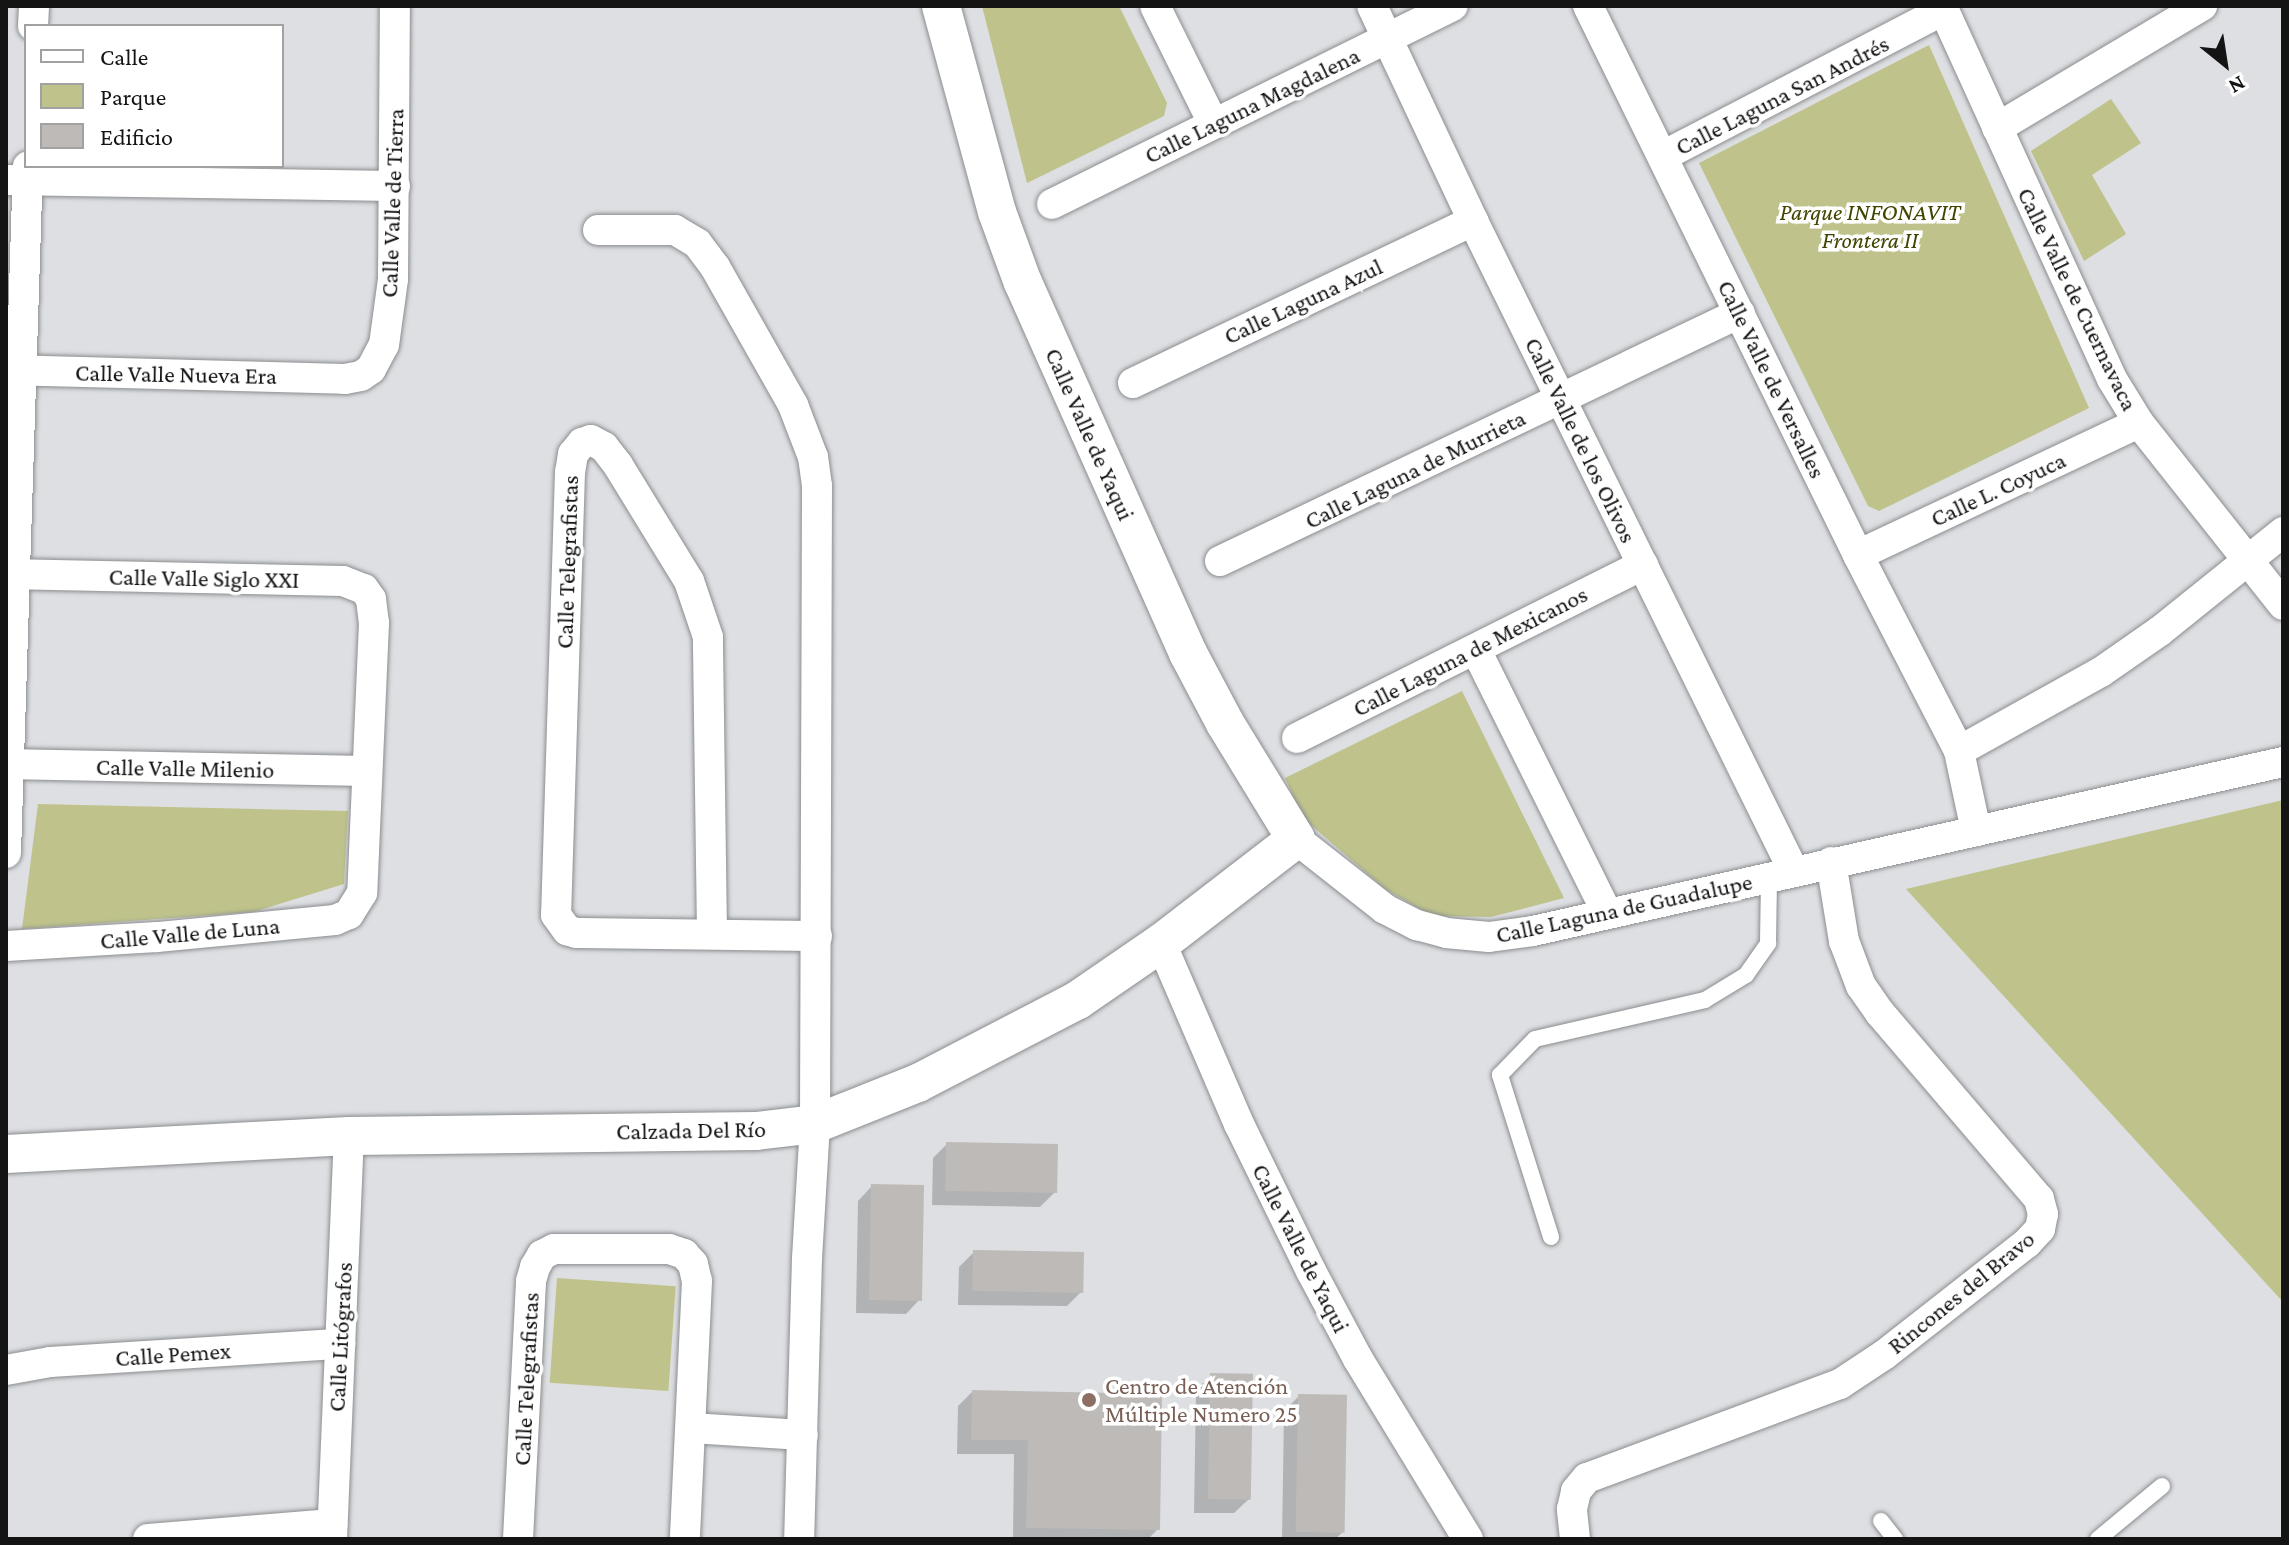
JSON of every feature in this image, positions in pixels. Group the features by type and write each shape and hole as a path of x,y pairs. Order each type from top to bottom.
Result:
{"street":[{"name":"Calle Valle de Tierra","path":"345,379 361,376 371,369 384,345 393,279 395,6"},
{"name":"Calle Valle de Yaqui","path":"941,6 997,212 1023,283 1188,653 1225,723 1296,839"},
{"path":"1155,6 1213,123"},
{"name":"Calle Valle de los Olivos","path":"1372,6 1473,221 1643,565 1781,875"},
{"name":"Calle Laguna Magdalena","path":"1052,204 1453,6"},
{"name":"Calle Valle de Versalles","path":"1588,6 1858,555 1959,751"},
{"name":"Calle Laguna San Andrés","path":"1663,156 1943,8"},
{"name":"Calle Valle de Cuernavaca","path":"1943,8 2091,337 2139,423 2283,605"},
{"path":"1997,128 2194,8"},
{"path":"6,853 20,175 395,186"},
{"name":"Calle Laguna Azul","path":"1133,383 1473,221"},
{"path":"598,230 675,230 697,243 715,267 793,405 809,444 817,486 815,1124 807,1258 799,1539"},
{"name":"Calle Laguna de Murrieta","path":"1220,561 1740,313"},
{"name":"Calle Valle Nueva Era","path":"14,370 345,379"},
{"name":"Calle L. Coyuca","path":"1858,555 2139,423"},
{"name":"Calle Telegrafistas","path":"712,933 710,681 704,622 689,581 618,465 604,447 591,440 582,443 573,454 570,472 556,915 567,930 576,933 817,936"},
{"path":"1976,831 1959,751 2101,672 2160,631 2283,532"},
{"name":"Calle Laguna de Mexicanos","path":"1297,738 1643,565"},
{"name":"Calle Valle Siglo XXI","path":"11,574 343,581 364,589 371,599 374,623 365,771"},
{"path":"1476,650 1607,913"},
{"name":"Calle Laguna de Guadalupe","path":"1296,839 1385,909 1417,925 1446,933 1489,937 2283,762"},
{"name":"Calle Valle Milenio","path":"8,764 365,771"},
{"name":"Calle Valle de Luna","path":"6,946 157,937 335,920 349,914 362,893 365,771"},
{"name":"Calzada Del Río","path":"6,1154 349,1136 756,1131 815,1124 918,1083 1078,1000 1161,943 1296,839"},
{"name":"Rincones del Bravo","path":"1575,1539 1572,1509 1576,1491 1587,1478 1840,1384 1884,1355 2027,1243 2040,1229 2043,1214 2034,1192 1880,1013 1861,986 1844,941 1831,862"},
{"name":"Calle Valle de Yaqui","path":"1161,943 1239,1124 1311,1271 1358,1359 1468,1539"},
{"name":"Calle Litógrafos","path":"332,1531 349,1136"},
{"name":"Calle Telegrafistas","path":"518,1539 531,1281 542,1255 554,1249 669,1249 684,1254 693,1264 697,1281 685,1539"},
{"name":"Calle Pemex","path":"6,1370 50,1362 340,1344"},
{"path":"691,1428 803,1435"},
{"path":"148,1539 332,1531"}],"lane":[{"path":"1551,1237 1500,1075 1535,1039 1705,1000 1746,975 1768,943 1781,875"},
{"path":"2098,1539 2162,1486"},
{"path":"1881,1521 1895,1539"}],"green space":[{"path":"982,6 1119,6 1167,103 1164,116 1027,183"},
{"name":"Parque INFONAVIT Frontera II","path":"1929,45 2089,408 1879,511 1868,506 1699,163"},
{"path":"2111,99 2141,143 2092,175 2126,234 2084,261 2031,151"},
{"path":"1462,691 1564,898 1491,917 1432,916 1385,889 1304,819 1285,778"},
{"path":"2283,800 2283,1302 1906,889"},
{"path":"38,804 348,811 344,884 253,912 22,929"},
{"path":"557,1278 676,1286 668,1391 550,1383"}],"building":[{"path":"946,1142 1058,1144 1057,1193 945,1191"},
{"path":"871,1184 924,1185 922,1301 869,1300"},
{"path":"973,1250 1084,1252 1083,1293 972,1291"},
{"path":"1210,1373 1253,1374 1251,1500 1208,1499"},
{"path":"972,1390 1162,1394 1160,1530 1026,1528 1028,1440 971,1440"},
{"path":"1298,1394 1347,1395 1345,1533 1296,1532"}],"place":[{"name":"Centro de Atención Múltiple Numero 25","path":"1089,1400"}]}
